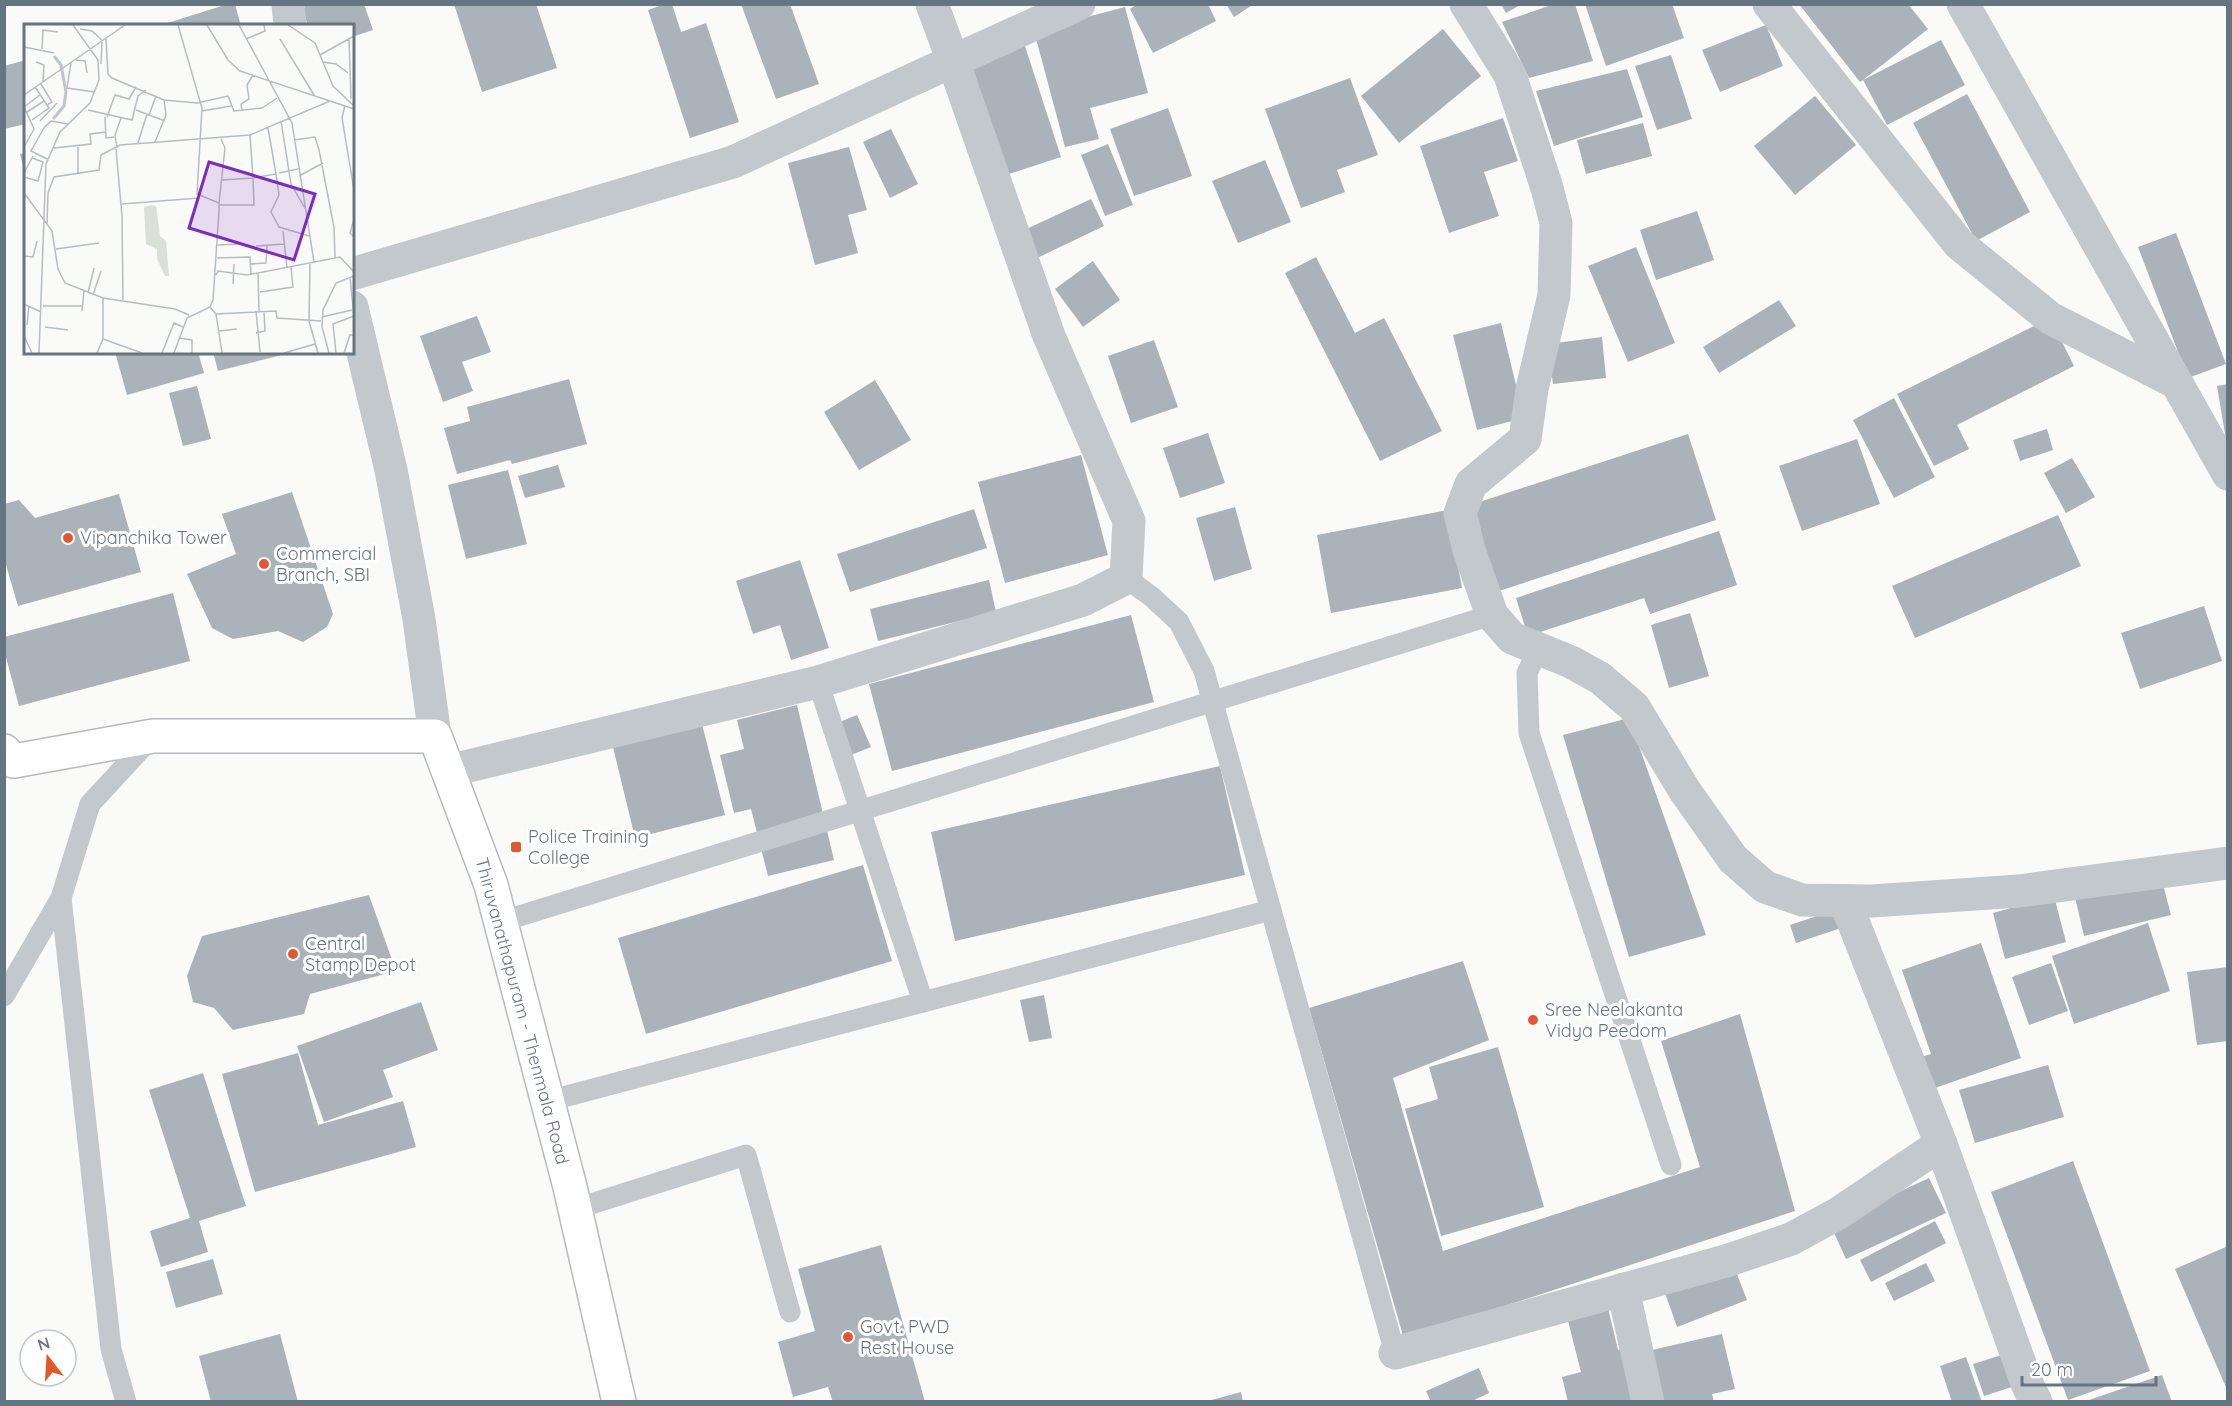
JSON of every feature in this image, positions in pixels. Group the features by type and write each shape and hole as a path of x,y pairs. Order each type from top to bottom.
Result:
{"main road":[{"path":"8,760 153,736 435,736"},
{"name":"Thiruvanathapuram - Thenmala Road","path":"435,736 491,885 575,1209 619,1401"}],"street":[{"path":"288,4 290,24"},
{"path":"448,771 818,682 1083,600 1126,578 1129,521 1049,336 932,4"},
{"path":"354,273 733,162 1079,4"},
{"path":"1466,4 1510,75 1556,223 1554,295 1532,389 1526,439 1471,484 1460,513 1469,550 1492,615 1512,638 1539,648 1600,678 1634,707 1685,791 1733,860 1765,887 1802,900 1872,901 2019,891 2228,863"},
{"path":"1769,4 1959,244 2050,318 2175,382"},
{"path":"1962,4 2228,474"},
{"path":"354,315 391,470 419,619 435,736"},
{"path":"1845,901 1941,1144 2028,1386 2036,1401"},
{"path":"1395,1353 1726,1261 1791,1239 1839,1214 1941,1144"},
{"path":"1623,1289 1648,1401"}],"lane":[{"path":"1126,578 1152,597 1179,622 1204,671 1395,1353"},
{"path":"500,922 1492,615"},
{"path":"1539,648 1527,673 1529,733 1671,1165"},
{"path":"818,682 923,1002"},
{"path":"4,996 61,898 90,804 153,736"},
{"path":"61,898 111,1349 126,1401"},
{"path":"548,1101 1271,910"},
{"path":"575,1209 746,1155 790,1312"}],"building":[{"path":"228,4 235,4 240,24 164,24"},
{"path":"301,4 364,4 373,30 354,36 354,24 307,24"},
{"path":"454,4 536,4 557,68 482,92"},
{"path":"672,4 681,32 706,23 739,122 690,138 648,10"},
{"path":"741,4 790,4 819,84 776,99"},
{"path":"1138,4 1208,4 1216,21 1153,53 1130,9"},
{"path":"1226,4 1254,4 1234,17"},
{"path":"1501,4 1522,4 1506,13"},
{"path":"1554,4 1575,4 1593,61 1529,78 1502,22"},
{"path":"1585,4 1672,4 1684,38 1606,66"},
{"path":"1799,4 1908,4 1928,29 1860,82"},
{"path":"1125,7 1148,93 1090,108 1099,139 1065,147 1034,31"},
{"path":"1766,25 1783,66 1720,92 1702,50"},
{"path":"1443,29 1481,76 1399,143 1361,96"},
{"path":"1941,40 1965,85 1887,125 1863,80"},
{"path":"1024,43 1061,157 1003,176 966,63"},
{"path":"1671,55 1692,119 1657,130 1635,66"},
{"path":"24,61 24,124 4,129 4,66"},
{"path":"1627,69 1643,117 1554,146 1536,91"},
{"path":"1350,78 1378,155 1337,170 1345,192 1301,208 1265,109"},
{"path":"1967,94 2030,212 1976,241 1913,123"},
{"path":"1815,96 1856,145 1795,195 1754,146"},
{"path":"1168,108 1192,176 1134,196 1110,129"},
{"path":"1503,118 1518,161 1484,172 1499,216 1449,233 1420,146"},
{"path":"1643,123 1652,156 1586,174 1577,140"},
{"path":"891,129 918,184 890,198 863,142"},
{"path":"1108,144 1133,205 1105,216 1081,155"},
{"path":"849,147 867,210 848,215 858,253 815,265 788,163"},
{"path":"24,153 24,170 20,154"},
{"path":"1265,160 1291,222 1238,243 1212,181"},
{"path":"1091,199 1104,226 1033,260 1020,232"},
{"path":"1697,211 1714,260 1656,280 1640,230"},
{"path":"2176,233 2226,364 2188,378 2138,247"},
{"path":"1636,247 1675,343 1628,362 1588,266"},
{"path":"1316,257 1355,333 1384,318 1442,431 1380,461 1285,273"},
{"path":"1093,261 1120,300 1083,327 1055,289"},
{"path":"1779,300 1796,326 1719,373 1703,347"},
{"path":"477,316 491,352 462,362 473,391 443,402 420,336"},
{"path":"2050,318 2074,366 1957,425 1969,449 1934,466 1897,394"},
{"path":"1501,323 1524,418 1477,430 1453,335"},
{"path":"1602,337 1606,378 1553,384 1548,344"},
{"path":"1154,340 1178,407 1131,423 1108,356"},
{"path":"116,354 199,354 204,373 127,395"},
{"path":"214,354 286,354 218,371"},
{"path":"569,379 587,444 512,464 510,460 457,474 444,428 470,421 467,407"},
{"path":"875,380 911,440 859,470 824,412"},
{"path":"2228,384 2228,440 2226,440 2217,386"},
{"path":"197,386 211,439 183,446 169,393"},
{"path":"1894,398 1935,477 1894,498 1853,420"},
{"path":"2047,429 2053,450 2020,461 2013,440"},
{"path":"1208,433 1225,483 1180,498 1163,448"},
{"path":"1688,434 1716,520 1499,591 1470,505"},
{"path":"1857,439 1880,504 1802,531 1779,466"},
{"path":"1081,455 1108,555 1005,583 978,482"},
{"path":"2072,458 2095,497 2066,513 2044,473"},
{"path":"558,465 565,487 525,498 518,476"},
{"path":"508,470 527,544 466,559 448,485"},
{"name":"Commercial Branch, SBI","path":"292,492 333,614 327,627 303,642 278,631 233,639 212,628 187,574 236,554 222,514"},
{"name":"Vipanchika Tower","path":"119,494 141,572 18,606 4,558 4,504 19,500 35,518"},
{"path":"1235,507 1252,569 1214,581 1196,518"},
{"path":"974,509 987,548 850,592 837,554"},
{"path":"1448,510 1462,588 1331,613 1317,535"},
{"path":"2058,515 2081,566 1915,638 1892,586"},
{"path":"1719,531 1737,585 1650,614 1644,598 1528,636 1516,598"},
{"path":"800,560 829,648 791,660 780,625 753,634 736,581"},
{"path":"989,580 996,612 878,641 870,609"},
{"path":"173,593 190,661 19,706 4,650 4,637"},
{"path":"2204,606 2222,661 2140,689 2121,633"},
{"path":"1690,613 1709,676 1669,688 1651,625"},
{"path":"1131,615 1154,702 892,771 869,684"},
{"path":"797,705 834,860 768,876 751,809 734,813 720,755 744,749 737,720"},
{"path":"857,715 871,747 851,755 837,723"},
{"path":"1629,718 1706,935 1629,957 1563,735"},
{"path":"702,724 725,815 635,838 613,747"},
{"path":"1220,766 1245,875 955,941 931,832"},
{"path":"863,865 892,961 646,1034 618,938"},
{"path":"2161,877 2171,915 2084,936 2075,897"},
{"name":"Central Stamp Depot","path":"369,895 396,971 310,994 304,1014 233,1030 214,1008 193,1002 187,976 202,936"},
{"path":"2054,896 2066,942 2005,959 1993,913"},
{"path":"1835,910 1841,928 1796,943 1790,925"},
{"path":"2148,923 2170,991 2074,1024 2052,956"},
{"path":"1981,943 2021,1058 1932,1089 1921,1057 1931,1054 1902,970"},
{"path":"1463,961 1489,1040 1393,1078 1443,1251 1700,1167 1661,1041 1740,1014 1795,1211 1404,1339 1309,1008"},
{"path":"2051,963 2068,1011 2029,1025 2012,977"},
{"path":"2228,967 2228,1041 2197,1045 2187,972"},
{"path":"1044,995 1052,1038 1029,1042 1020,1000"},
{"path":"421,1002 438,1050 383,1070 393,1097 324,1122 297,1046"},
{"path":"1498,1047 1544,1207 1441,1236 1405,1109 1438,1099 1429,1067"},
{"path":"298,1053 318,1125 403,1101 416,1147 255,1192 222,1074"},
{"path":"2048,1065 2064,1117 1975,1143 1959,1090"},
{"path":"203,1073 246,1206 199,1221 208,1252 161,1267 150,1231 190,1218 149,1090"},
{"path":"2073,1161 2150,1371 2068,1400 1991,1192"},
{"path":"1929,1178 1946,1213 1846,1259 1830,1224"},
{"path":"1935,1221 1946,1243 1871,1282 1860,1260"},
{"path":"881,1245 925,1402 833,1402 828,1387 793,1397 778,1342 815,1331 798,1269"},
{"path":"2228,1246 2228,1392 2175,1269"},
{"path":"213,1259 223,1294 176,1308 166,1272"},
{"path":"1926,1263 1935,1281 1894,1301 1885,1283"},
{"path":"1733,1264 1747,1300 1677,1327 1664,1290"},
{"path":"1607,1304 1618,1350 1629,1347 1643,1402 1568,1402 1562,1377 1581,1372 1566,1313"},
{"path":"280,1334 298,1402 211,1402 199,1356"},
{"path":"1722,1334 1735,1389 1712,1394 1714,1402 1663,1402 1652,1350"},
{"path":"2008,1353 2018,1385 1984,1396 1973,1364"},
{"path":"1966,1357 1982,1402 1952,1402 1940,1366"},
{"path":"1479,1368 1489,1393 1470,1402 1431,1402 1426,1391"},
{"path":"2162,1375 2172,1402 2086,1402 2086,1401"},
{"path":"1241,1392 1243,1402 1208,1402 1208,1401"}],"place":[{"name":"Vipanchika Tower","path":"68,538"},
{"name":"Commercial Branch, SBI","path":"264,564"},
{"name":"Police Training College","path":"516,847"},
{"name":"Central Stamp Depot","path":"293,954"},
{"name":"Sree Neelakanta Vidya Peedom","path":"1533,1020"},
{"name":"Govt. PWD Rest House","path":"848,1337"}]}
